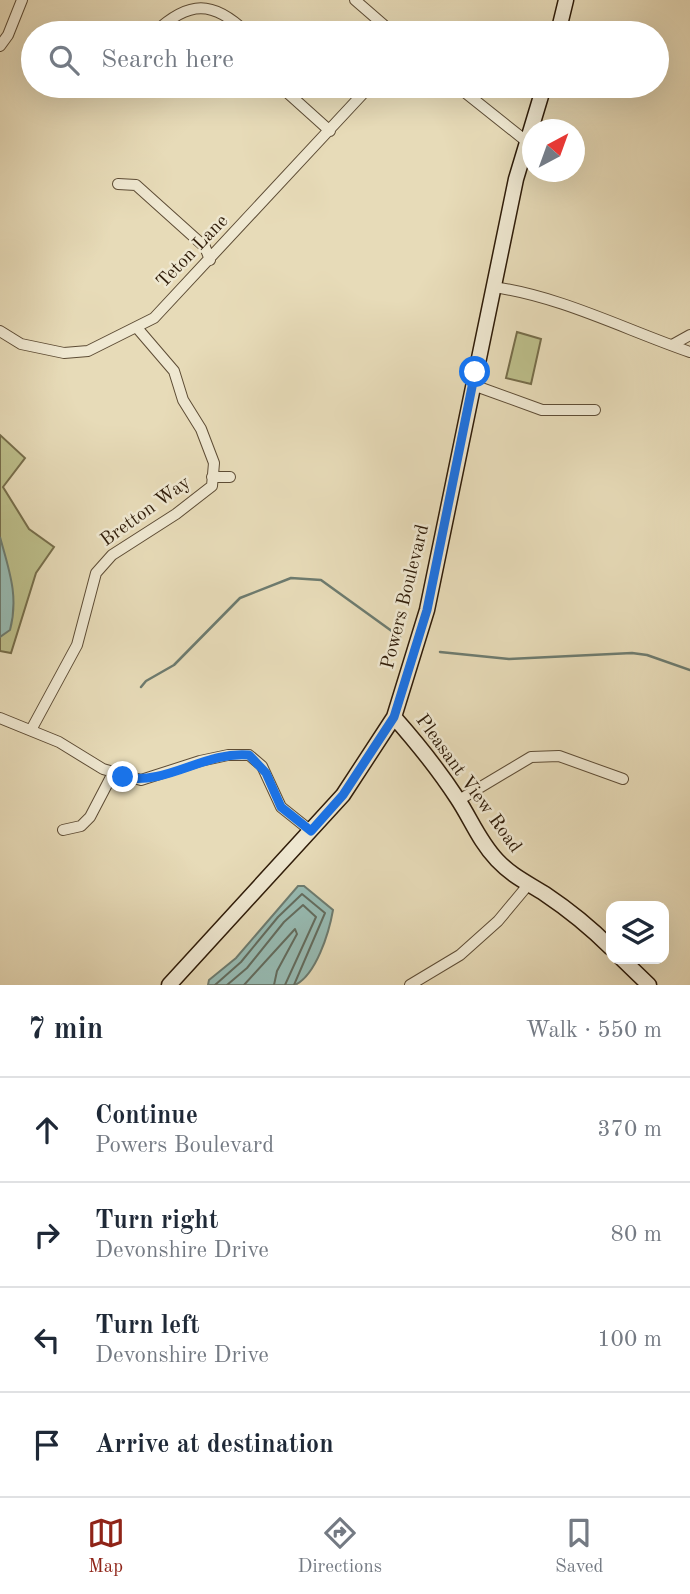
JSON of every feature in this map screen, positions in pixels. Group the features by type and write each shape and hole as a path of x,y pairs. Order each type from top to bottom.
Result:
{"main road":[{"path":"561,21 566,0"},
{"name":"Powers Boulevard","path":"533,119 540,98"},
{"name":"Powers Boulevard","path":"169,985 343,795 394,717 427,610 522,159"},
{"name":"Pleasant View Road","path":"394,717 421,748 459,800 474,831 489,850 517,879 589,926 606,943"},
{"path":"627,964 649,985"}],"street":[{"path":"0,46 8,35 22,0"},
{"path":"355,0 379,21"},
{"path":"167,21 184,5 199,1 227,10 237,21"},
{"path":"293,98 330,131"},
{"name":"Teton Lane","path":"0,331 21,344 64,353 88,351 138,329 154,318 210,260 359,98"},
{"path":"472,98 522,138"},
{"path":"118,184 136,186 205,247 210,260"},
{"path":"493,287 514,290 690,352"},
{"name":"Bretton Way","path":"31,730 77,645 96,573 112,555 212,486 214,463 201,429 183,400 174,371 138,329"},
{"path":"672,345 690,335"},
{"path":"473,385 542,410 595,410"},
{"path":"212,477 230,477"},
{"path":"0,718 31,730 113,773 141,780 200,761 228,755 249,755 266,773 281,807 311,831"},
{"path":"459,800 531,757 559,756 623,779"},
{"path":"63,830 81,826 90,817 113,773"},
{"path":"410,985 460,955 498,921 528,885"}],"green space":[{"path":"517,332 541,339 531,384 506,378"},
{"path":"0,435 25,458 3,487 29,529 54,547 36,573 11,653 0,651"}],"water":[{"path":"0,537 12,583 14,606 10,630 0,637"},
{"path":"298,886 304,886 333,910 320,952 302,980 295,985 208,985 209,980 236,958"}],"waterway":[{"path":"141,687 146,681 174,665 240,598 291,578 321,580 400,637"},
{"path":"440,652 509,659 632,653 647,655 690,670"}],"route":[{"path":"123,777 141,780 158,777 200,761 228,755 249,755 262,766 281,807 311,831 343,795 394,717 427,610 475,372"}]}
